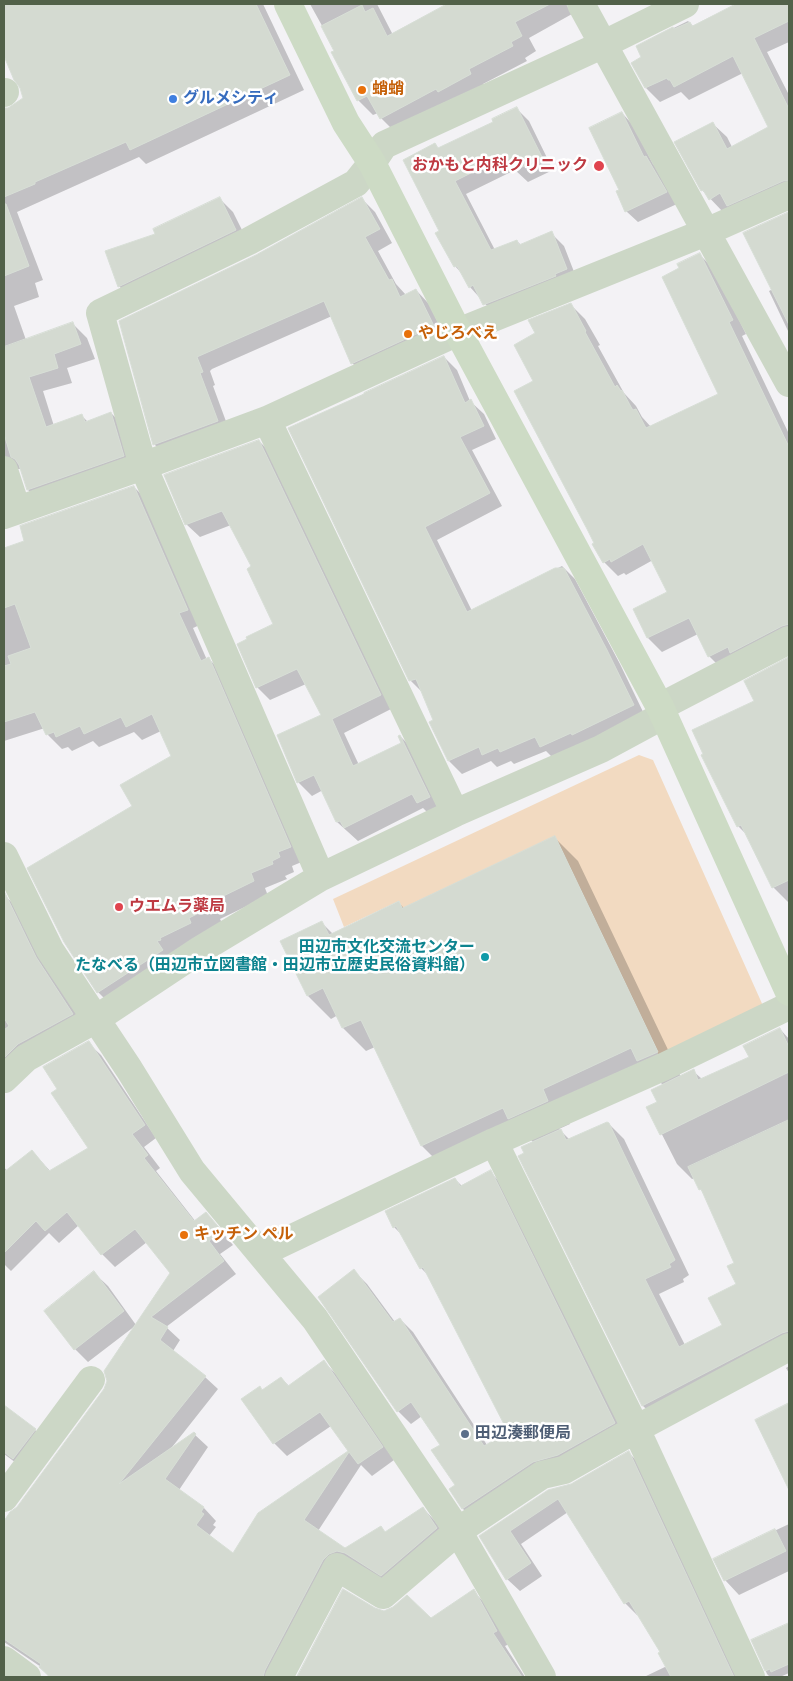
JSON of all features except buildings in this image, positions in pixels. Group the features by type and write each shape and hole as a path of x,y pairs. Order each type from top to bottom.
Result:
{"street":[{"path":"288,4 346,123 372,163 458,332 662,711 789,992"},
{"path":"581,4 789,383"},
{"path":"321,877 143,466 100,313 249,241 356,183 384,145 604,44 685,4"},
{"path":"4,470 10,512 143,466 267,420 458,332 706,232 789,195"},
{"path":"267,420 455,813"},
{"path":"4,1079 26,1058 96,1019 200,950 321,877 455,813 601,749 662,711 789,640"},
{"path":"4,856 50,950 192,1171 315,1319 458,1531 542,1677"},
{"path":"261,1253 494,1142 663,1067 789,1006"},
{"path":"494,1142 636,1429 751,1677"},
{"path":"279,1677 337,1567 383,1595 458,1531 542,1475 564,1470 789,1347"},
{"path":"4,1498 91,1380"},
{"path":"4,1660 27,1677"}],"shaded area":[{"path":"639,755 653,760 764,1008 659,1056 651,1038 402,908 399,901 344,927 333,899"}],"place":[{"name":"蛸蛸","path":"362,90"},
{"name":"グルメシティ","path":"173,99"},
{"name":"おかもと内科クリニック","path":"599,166"},
{"name":"やじろべえ","path":"408,334"},
{"name":"ウエムラ薬局","path":"119,907"},
{"name":"田辺市文化交流センター たなべる（田辺市立図書館・田辺市立歴史民俗資料館）","path":"485,957"},
{"name":"キッチン ペル","path":"184,1235"},
{"name":"田辺湊郵便局","path":"465,1434"}]}
